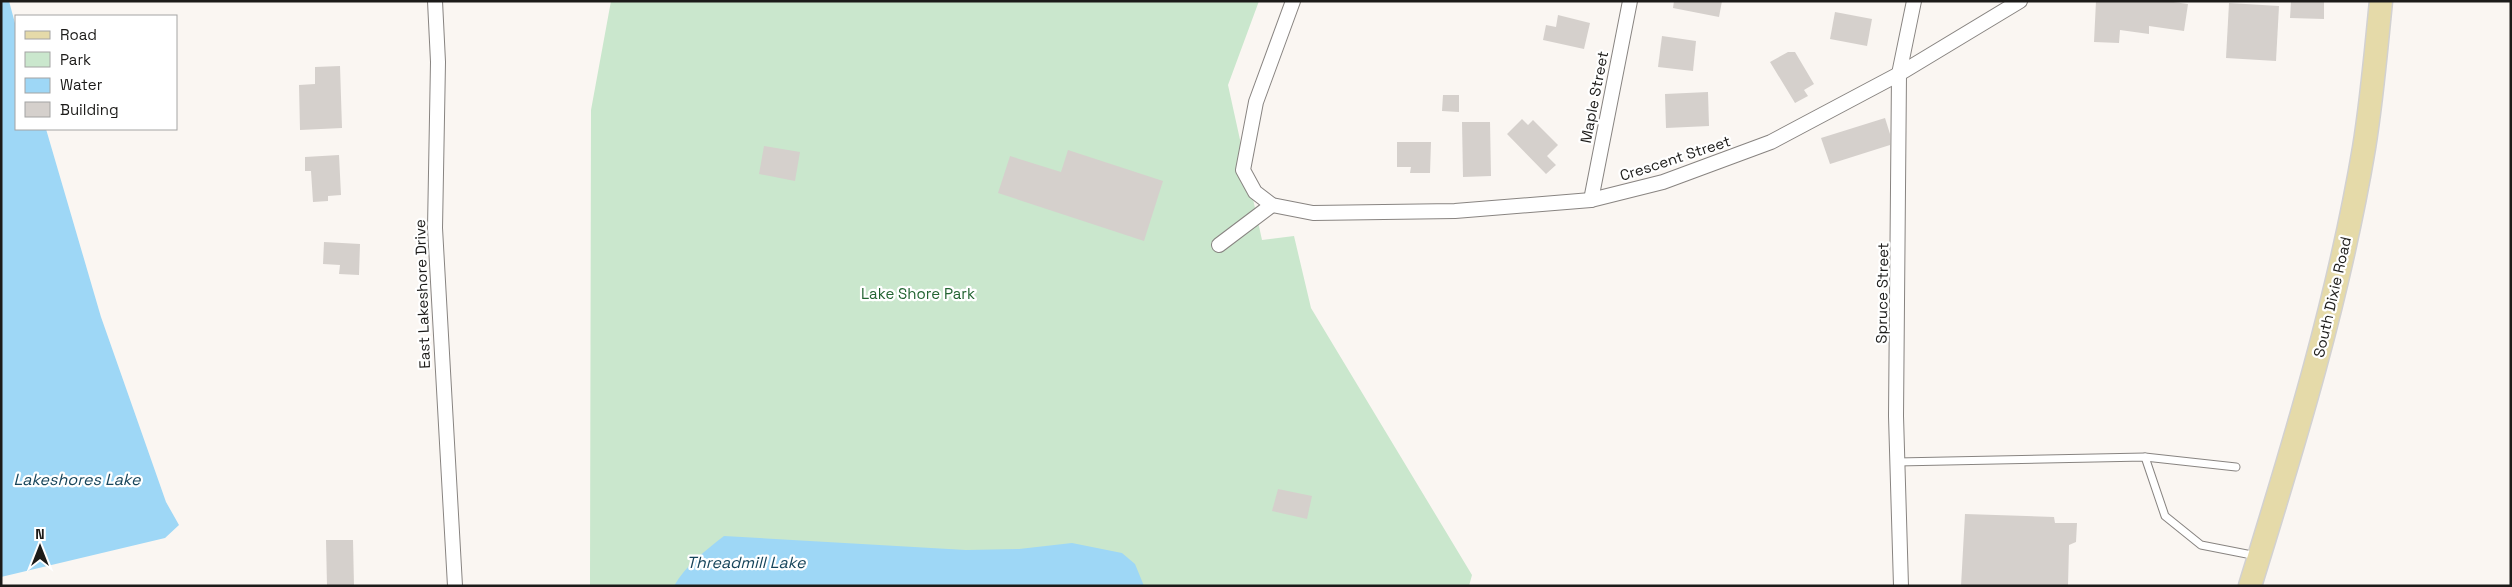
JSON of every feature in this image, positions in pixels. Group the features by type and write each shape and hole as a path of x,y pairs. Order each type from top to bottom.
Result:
{"main road":[{"name":"South Dixie Road","path":"2250,586 2324,337 2350,222 2364,147 2381,1"}],"street":[{"name":"East Lakeshore Drive","path":"435,1 438,62 435,228 455,586"},
{"path":"1219,244 1272,205 1255,192 1243,170 1256,102 1293,1"},
{"name":"Maple Street","path":"1591,200 1630,1"},
{"name":"Spruce Street","path":"1901,586 1897,462 1899,74 1914,1"},
{"name":"Crescent Street","path":"1272,205 1313,213 1455,211 1591,200 1663,182 1771,142 1899,74 2020,1"}],"lane":[{"path":"2145,458 2165,516 2201,545 2259,556"},
{"path":"1897,462 2145,458 2236,467"}],"green space":[{"name":"Lake Shore Park","path":"611,1 1259,1 1228,85 1262,240 1294,236 1311,308 1472,575 1469,586 590,586 591,110"}],"water":[{"name":"Lakeshores Lake","path":"1,1 9,1 15,23 15,130 46,130 101,317 166,502 179,525 165,538 1,577"},
{"name":"Threadmill Lake","path":"724,536 966,550 1019,549 1072,543 1122,553 1135,564 1144,586 674,586 690,565"}],"building":[{"path":"1674,1 1722,1 1719,17 1673,8"},
{"path":"2096,1 2166,1 2188,4 2184,31 2149,26 2149,34 2120,30 2119,43 2094,42"},
{"path":"2291,1 2324,1 2324,19 2290,18"},
{"path":"2229,3 2279,6 2276,61 2226,58"},
{"path":"1835,12 1872,19 1867,46 1830,39"},
{"path":"1558,15 1590,23 1584,49 1543,40 1546,25 1556,27"},
{"path":"1662,36 1696,41 1693,71 1658,67"},
{"path":"1788,52 1795,52 1814,84 1804,90 1808,96 1795,103 1770,62"},
{"path":"340,66 342,128 300,130 299,85 315,84 315,67"},
{"path":"1708,92 1709,126 1666,128 1665,94"},
{"path":"1443,95 1459,95 1459,112 1442,111"},
{"path":"1885,118 1890,134 1890,145 1830,164 1821,138"},
{"path":"1522,119 1528,125 1533,120 1558,145 1547,156 1556,165 1546,174 1507,134"},
{"path":"1462,122 1490,122 1491,176 1463,177"},
{"path":"1397,142 1431,142 1430,173 1410,173 1411,167 1397,167"},
{"path":"764,146 800,152 795,181 759,174"},
{"path":"1068,150 1163,181 1144,241 998,193 1010,156 1061,172"},
{"path":"339,155 341,195 328,196 328,201 313,202 311,171 305,171 305,157"},
{"path":"324,242 360,244 359,275 339,274 340,265 323,264"},
{"path":"1278,489 1312,496 1307,519 1272,511"},
{"path":"1965,514 2054,517 2055,523 2077,523 2076,542 2069,545 2068,586 1961,586"},
{"path":"326,540 353,540 354,586 327,586"}]}
